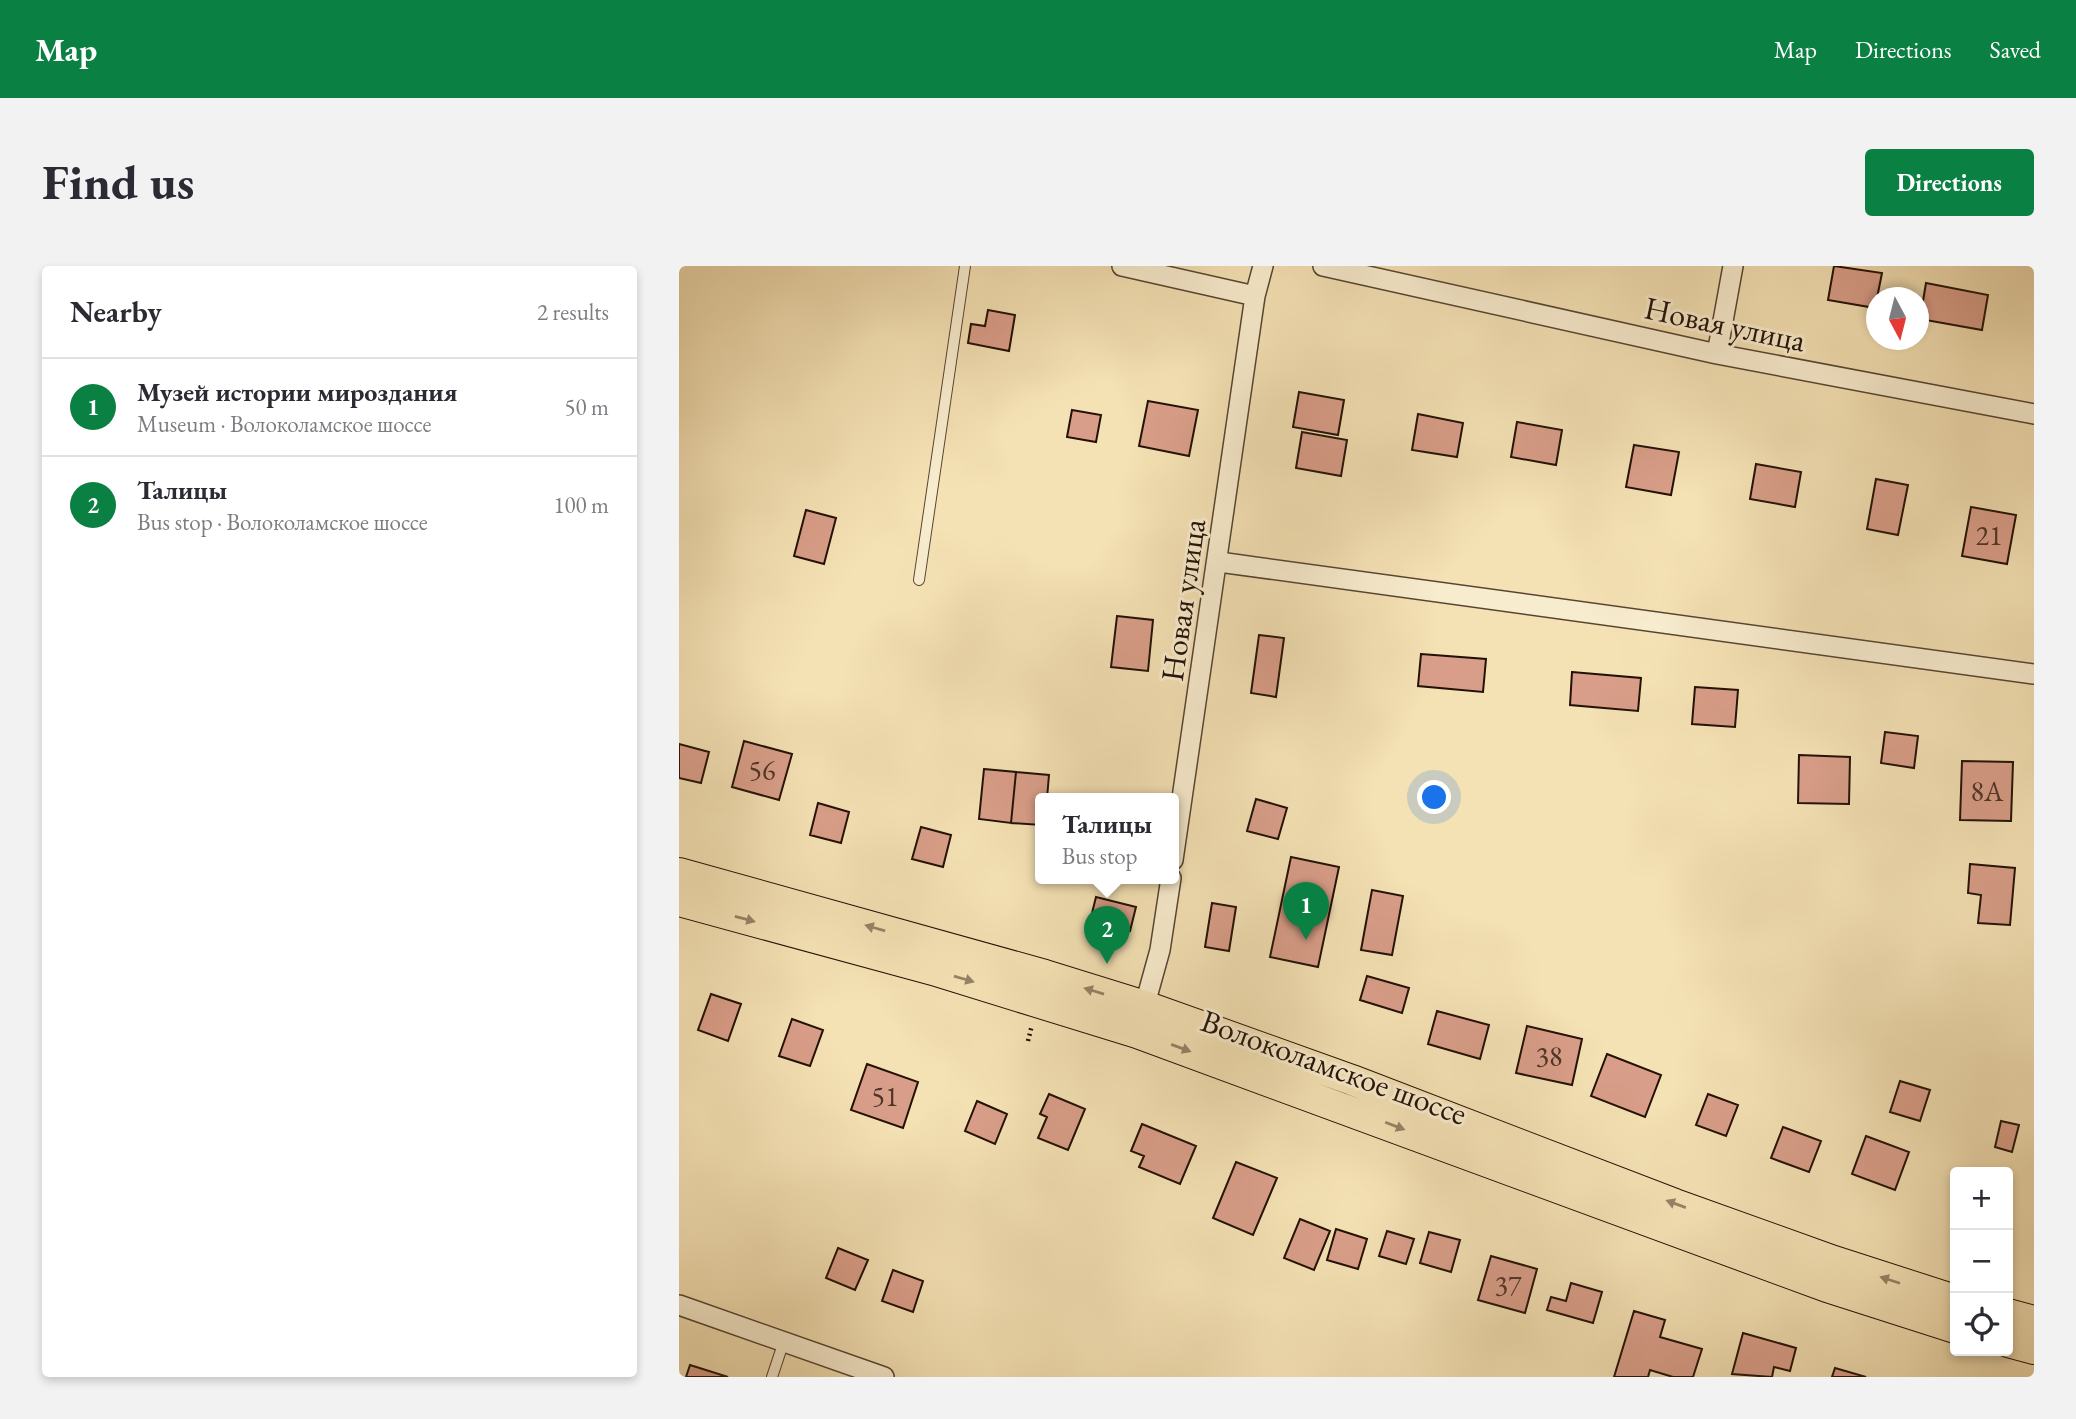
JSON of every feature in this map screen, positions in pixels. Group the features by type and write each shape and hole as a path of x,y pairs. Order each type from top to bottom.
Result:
{"main road":[{"name":"Волоколамское шоссе","path":"679,873 1045,975 1141,1020 1827,1287 1950,1326"},
{"name":"Волоколамское шоссе","path":"679,901 946,974 1141,1020 1352,1080 1675,1204 1834,1261 1950,1298"},
{"path":"2013,1315 2034,1321"},
{"path":"2013,1343 2034,1349"}],"street":[{"path":"1122,266 1255,296"},
{"name":"Новая улица","path":"1179,827 1255,296 1263,266"},
{"name":"Новая улица","path":"1323,266 1717,354 2034,414"},
{"path":"1717,354 1734,266"},
{"path":"1219,562 2034,674"},
{"path":"1141,1020 1160,950 1170,884"},
{"path":"679,1305 884,1377"}],"lane":[{"path":"919,580 965,266"},
{"path":"772,1377 785,1342"}],"building":[{"path":"1834,266 1882,273 1879,287 1866,287 1866,306 1828,300"},
{"path":"1926,283 1988,295 1982,330 1929,321 1929,287 1925,287"},
{"path":"988,310 1015,315 1009,351 968,343 971,324 985,326"},
{"path":"1299,392 1344,400 1338,435 1293,427"},
{"path":"1148,401 1198,410 1189,456 1139,446"},
{"path":"1072,410 1101,415 1096,442 1067,437"},
{"path":"1418,414 1463,423 1457,457 1412,450"},
{"path":"1517,422 1562,430 1556,465 1511,457"},
{"path":"1302,432 1347,440 1341,476 1296,468"},
{"path":"1634,445 1679,452 1671,495 1626,487"},
{"path":"1756,464 1801,472 1795,507 1750,499"},
{"path":"1876,479 1908,485 1898,535 1867,529"},
{"path":"1971,507 2016,515 2007,564 1962,556"},
{"path":"806,510 836,518 824,564 794,556"},
{"path":"1117,616 1153,620 1148,671 1111,667"},
{"path":"1259,635 1284,638 1276,697 1251,693"},
{"path":"1421,654 1486,659 1483,692 1418,686"},
{"path":"1572,672 1641,678 1638,711 1570,705"},
{"path":"1695,687 1738,690 1735,727 1692,724"},
{"path":"1885,732 1918,736 1914,768 1881,763"},
{"path":"744,741 792,754 779,800 732,787"},
{"path":"679,744 709,752 701,783 679,778"},
{"path":"1799,755 1850,757 1849,804 1798,803"},
{"path":"1962,761 2013,762 2011,821 1960,820"},
{"path":"984,769 1016,772 1011,823 979,819"},
{"path":"1016,772 1049,775 1047,793 1035,793 1035,825 1011,823"},
{"path":"1256,799 1287,808 1278,839 1247,831"},
{"path":"818,803 849,812 841,843 810,835"},
{"path":"921,827 951,835 943,867 912,859"},
{"path":"1291,857 1339,867 1318,967 1270,957"},
{"path":"1970,864 2015,868 2010,925 1978,923 1981,895 1968,893"},
{"path":"1372,890 1403,896 1392,955 1361,950"},
{"path":"1096,897 1136,907 1130,931 1090,921"},
{"path":"1212,903 1236,907 1229,951 1205,947"},
{"path":"1367,976 1409,988 1402,1013 1360,1000"},
{"path":"711,994 741,1004 728,1041 698,1030"},
{"path":"1437,1011 1489,1025 1480,1059 1428,1044"},
{"path":"792,1019 823,1030 810,1066 779,1056"},
{"path":"1527,1026 1582,1039 1572,1085 1516,1073"},
{"path":"1607,1054 1661,1075 1645,1117 1591,1096"},
{"path":"867,1064 918,1082 903,1128 851,1110"},
{"path":"1900,1081 1930,1090 1920,1121 1890,1112"},
{"path":"1049,1094 1085,1109 1068,1150 1038,1138 1047,1117 1040,1114"},
{"path":"1708,1094 1738,1105 1726,1136 1696,1125"},
{"path":"977,1101 1007,1114 995,1144 965,1131"},
{"path":"2001,1121 2019,1125 2012,1152 1995,1147"},
{"path":"1142,1124 1196,1146 1180,1184 1139,1167 1144,1156 1131,1151"},
{"path":"1783,1127 1821,1141 1809,1172 1771,1158"},
{"path":"1866,1136 1909,1152 1895,1190 1852,1174"},
{"path":"1236,1162 1277,1178 1253,1235 1213,1218"},
{"path":"1300,1219 1330,1231 1314,1270 1284,1258"},
{"path":"1336,1229 1367,1239 1358,1269 1327,1260"},
{"path":"1387,1231 1414,1239 1406,1264 1379,1256"},
{"path":"1429,1232 1460,1240 1451,1272 1420,1263"},
{"path":"838,1248 868,1260 855,1290 826,1278"},
{"path":"1491,1256 1537,1269 1525,1313 1478,1300"},
{"path":"893,1270 923,1281 913,1312 882,1301"},
{"path":"1571,1283 1602,1292 1593,1323 1547,1310 1551,1297 1566,1301"},
{"path":"1634,1311 1665,1320 1660,1337 1702,1349 1693,1377 1673,1377 1650,1370 1648,1377 1614,1377"},
{"path":"1743,1333 1796,1348 1790,1371 1774,1367 1772,1377 1732,1374"},
{"path":"690,1365 728,1377 686,1377"},
{"path":"1835,1368 1866,1377 1832,1377"}],"place":[{"name":"Музей истории мироздания","path":"1306,940"},
{"name":"Талицы","path":"1107,964"}]}
